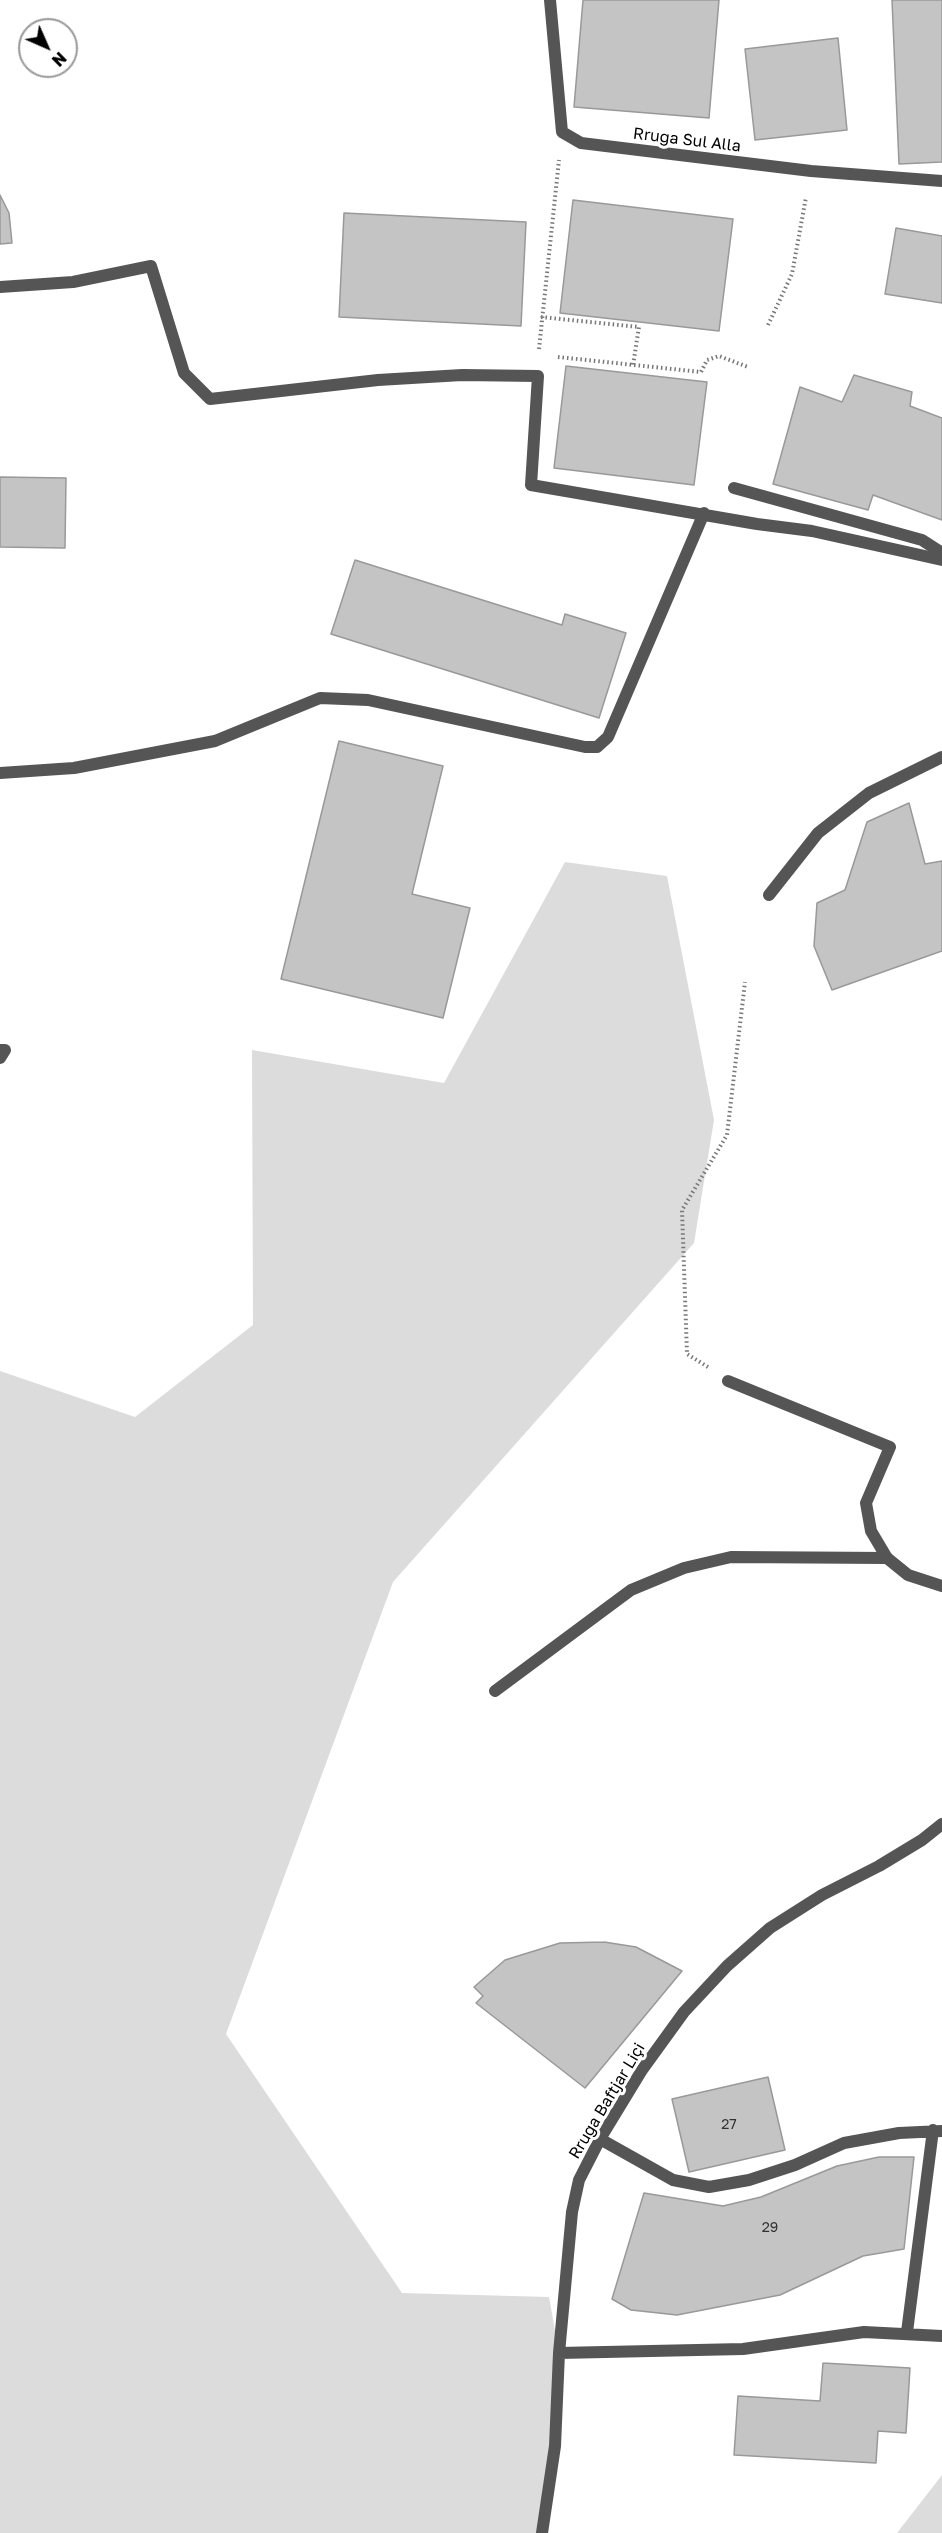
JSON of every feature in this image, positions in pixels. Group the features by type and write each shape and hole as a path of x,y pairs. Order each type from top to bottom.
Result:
{"street":[{"name":"Rruga Sul Alla","path":"550,0 562,132 581,142 598,146 811,171 942,181"},
{"path":"0,287 73,282 151,266 184,373 210,399 378,380 462,375 538,376 531,485 812,531 942,560"},
{"path":"734,488 922,540 942,553"},
{"path":"0,773 74,768 215,741 320,698 368,700 585,747 597,747 608,737 704,513"},
{"path":"769,895 827,826 868,793 942,757"},
{"path":"0,1050 5,1050 0,1058"},
{"path":"728,1381 890,1447 867,1503 871,1531 887,1558 908,1575 942,1586"},
{"path":"495,1691 631,1590 684,1568 731,1557 887,1558"},
{"name":"Rruga Baftjar Liçi","path":"542,2533 555,2446 559,2353 572,2212 579,2180 600,2139 642,2070 684,2012 727,1966 770,1928 822,1895 879,1866 922,1840 942,1824"},
{"path":"600,2139 673,2180 709,2187 749,2180 795,2165 844,2142 899,2133 938,2130 907,2332"},
{"path":"559,2353 743,2349 864,2332 907,2332 942,2336"}],"path":[{"path":"768,325 792,274 811,171"},
{"path":"539,331 556,184"},
{"path":"541,317 639,327 633,365"},
{"path":"538,376 552,376 554,357 701,372 707,360 718,356 748,367"},
{"path":"687,1354 682,1210 727,1135 745,982"}],"shaded area":[{"path":"565,862 667,876 714,1120 694,1243 393,1582 226,2034 402,2293 549,2297 559,2353 542,2533 0,2533 0,1371 135,1417 253,1325 252,1050 444,1083"},
{"path":"942,2475 942,2533 897,2533"}],"building":[{"path":"583,0 719,0 709,118 574,107"},
{"path":"892,0 942,0 942,162 899,164"},
{"path":"838,38 847,130 755,140 745,49"},
{"path":"0,195 9,213 12,243 0,244"},
{"path":"573,200 733,219 719,331 560,313"},
{"path":"344,213 526,222 521,326 339,317"},
{"path":"896,228 942,236 942,303 885,294"},
{"path":"566,366 707,382 694,485 554,468"},
{"path":"854,375 912,392 910,406 942,418 942,520 873,495 868,510 773,484 800,387 842,402"},
{"path":"0,477 66,478 65,548 0,547"},
{"path":"355,560 562,625 565,614 626,633 599,718 331,634"},
{"path":"339,741 443,766 412,894 470,908 443,1018 281,979"},
{"path":"909,803 925,864 942,861 942,951 832,990 814,946 817,903 845,890 867,822"},
{"path":"604,1942 636,1947 682,1971 585,2088 476,2003 483,1996 474,1987 505,1960 560,1943"},
{"path":"768,2077 785,2150 689,2172 672,2099"},
{"path":"879,2157 914,2157 904,2249 863,2256 780,2295 677,2315 631,2310 612,2299 644,2193 723,2206 761,2197 837,2166"},
{"path":"823,2363 910,2368 906,2433 878,2431 876,2463 734,2455 738,2396 820,2401"}]}
